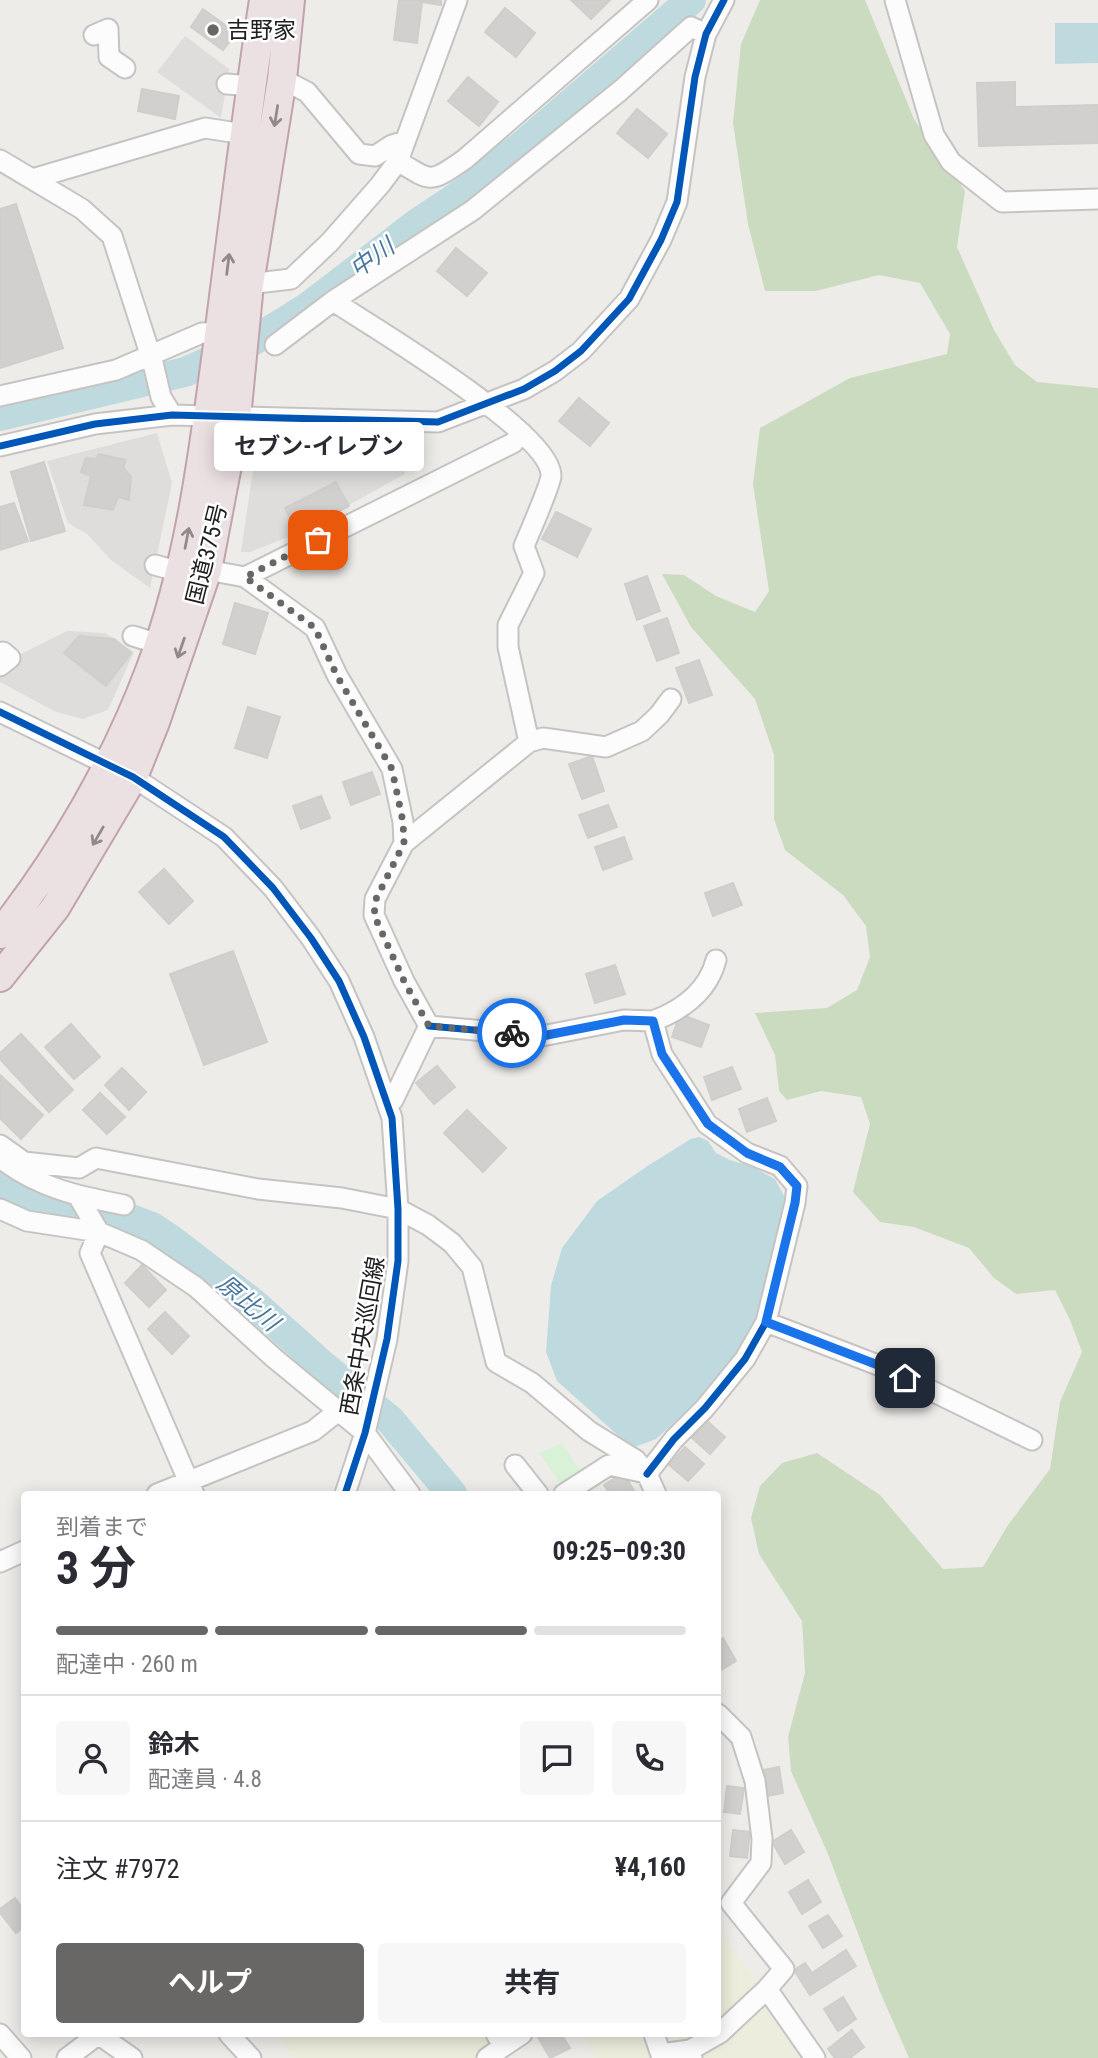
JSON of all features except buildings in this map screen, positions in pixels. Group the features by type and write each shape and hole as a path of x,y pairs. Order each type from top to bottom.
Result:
{"highway":[{"name":"国道375号","path":"0,934 155,722 181,569 223,417 241,366 248,292 282,79 268,0"},
{"name":"国道375号","path":"223,417 213,377 244,134 239,85 268,0"},
{"name":"国道375号","path":"0,977 55,908 121,770 146,640 181,569"}],"street":[{"path":"248,292 291,279 330,242 380,185 398,160 457,0"},
{"path":"398,160 426,178 438,178 465,159 648,0"},
{"path":"0,446 95,424 172,415 438,422 488,405 555,371 582,351 629,299 645,272 677,202 695,77 706,34 724,0"},
{"path":"895,0 934,135 951,162 1002,202 1098,199"},
{"path":"275,345 333,301 473,210 621,90 691,27 706,34"},
{"path":"94,34 108,29 110,57 125,68"},
{"path":"282,79 307,92 359,154 375,156 392,145 405,141"},
{"path":"32,179 205,128 244,134"},
{"path":"0,160 82,209 112,236 152,359 161,397 172,415"},
{"path":"333,301 463,386 522,433 544,457 551,476 524,546 534,573 508,625 508,647 529,742"},
{"path":"0,396 116,370 152,359 202,333 219,332"},
{"path":"245,577 513,443 522,433"},
{"path":"181,569 245,577 315,628 337,676 392,769 403,822 404,843"},
{"path":"429,1026 404,981 374,915 376,899 404,843 529,742 543,738 606,747 642,730 659,715 671,699"},
{"name":"西条中央巡回線","path":"0,712 121,770 224,837 274,888 339,981 364,1037 392,1118 398,1209 398,1261 387,1339 366,1427 346,1491"},
{"path":"429,1026 542,1036 624,1020 653,1021 669,1015 696,996 713,970 716,960"},
{"path":"647,1474 674,1439 705,1408 745,1359 766,1322 797,1186 780,1167 747,1153 708,1124 662,1054 653,1021"},
{"path":"388,1106 429,1026"},
{"path":"0,1145 24,1162 79,1168 96,1157 258,1189 342,1198 398,1209 428,1225 452,1243 472,1266 496,1362 533,1383 589,1431 636,1461 647,1474 655,1491"},
{"path":"0,1158 26,1177 78,1196 124,1205"},
{"path":"78,1196 99,1232"},
{"path":"0,1209 27,1221 99,1232 141,1250 196,1287 337,1412 366,1427 408,1491"},
{"path":"99,1232 90,1253 191,1488 313,1430 337,1412"},
{"path":"766,1322 883,1367 1032,1440"},
{"path":"515,1465 536,1491"},
{"path":"569,1491 609,1465 647,1474"},
{"path":"0,1562 21,1552"},
{"path":"721,1717 741,1737 755,1781 762,1839 761,1863 731,1903 784,1969 767,1989 721,2032"},
{"path":"767,1989 816,2058"},
{"path":"0,2034 21,2058"},
{"path":"67,2058 95,2037"},
{"path":"103,2037 132,2058"},
{"path":"232,2037 251,2058"},
{"path":"655,2037 661,2056 691,2054 714,2037"},
{"path":"487,2058 500,2040"}],"green space":[{"path":"760,0 865,0 914,119 965,191 957,247 994,330 1015,365 1037,382 1098,388 1098,2058 909,2058 880,1992 828,1854 791,1771 788,1737 805,1673 802,1621 759,1554 751,1518 760,1486 782,1463 817,1453 880,1495 943,1569 983,1567 1008,1525 1050,1469 1060,1402 1082,1352 1055,1290 1016,1294 994,1278 969,1248 914,1227 880,1222 853,1192 870,1124 861,1097 821,1091 787,1100 779,1091 775,1055 755,1013 827,1008 857,990 870,957 866,926 843,895 785,850 774,819 774,755 755,699 691,627 662,574 684,575 716,596 755,612 769,591 753,484 760,428 850,378 947,354 950,334 920,283 879,275 816,291 765,291 748,224 733,123 741,44"},
{"path":"562,1443 580,1471 561,1484 539,1453"},
{"path":"721,1932 814,2058 686,2058 676,2037 721,2037"},
{"path":"277,2037 518,2037 486,2058 296,2058"},
{"path":"585,2037 651,2037 661,2058 595,2058"}],"shaded area":[{"path":"185,36 229,69 221,118 157,72"},
{"path":"157,433 172,483 150,588 111,560 87,534 68,523 47,461"},
{"path":"276,440 386,448 396,455 405,474 298,533 250,552 241,552 252,476 262,445"},
{"path":"67,631 105,633 134,652 108,710 83,719 56,712 0,682 0,674 21,654"}],"water":[{"path":"1055,23 1098,23 1098,63 1055,64"},
{"path":"699,1137 708,1141 716,1153 753,1167 775,1179 784,1196 783,1221 761,1311 746,1341 718,1382 656,1439 632,1448 557,1381 546,1352 551,1286 562,1248 597,1201 649,1165 691,1139"}],"waterway":[{"name":"中川","path":"0,416 185,372 244,346 281,324 308,307 419,222 463,193 691,0"},
{"name":"原比川","path":"0,1182 10,1189 68,1211 131,1219 152,1227 173,1241 252,1302 321,1364 390,1420 449,1491"}],"cycle path":[{"path":"0,446 95,424 172,415 438,422 524,389 555,371 581,351 629,299 661,240 677,202 695,77 706,34 724,0"},
{"path":"0,712 133,777 224,837 273,888 311,938 339,981 364,1037 392,1118 398,1209 398,1261 387,1339 365,1433 346,1491"},
{"path":"429,1026 542,1036 624,1020 653,1021 662,1054 707,1124 747,1153 780,1166 797,1186 766,1322 745,1359 705,1408 674,1439 647,1474"}],"way so far":[{"path":"318,540 245,577 315,628 337,676 392,769 403,822 404,843 376,899 374,915 404,981 429,1026 512,1033"}],"place":[{"name":"吉野家","path":"213,30"},
{"name":"セブン-イレブン","path":"318,540"}],"route":[{"path":"512,1033 542,1036 624,1020 653,1021 662,1054 708,1124 747,1153 780,1167 797,1186 766,1322 905,1378"}]}
